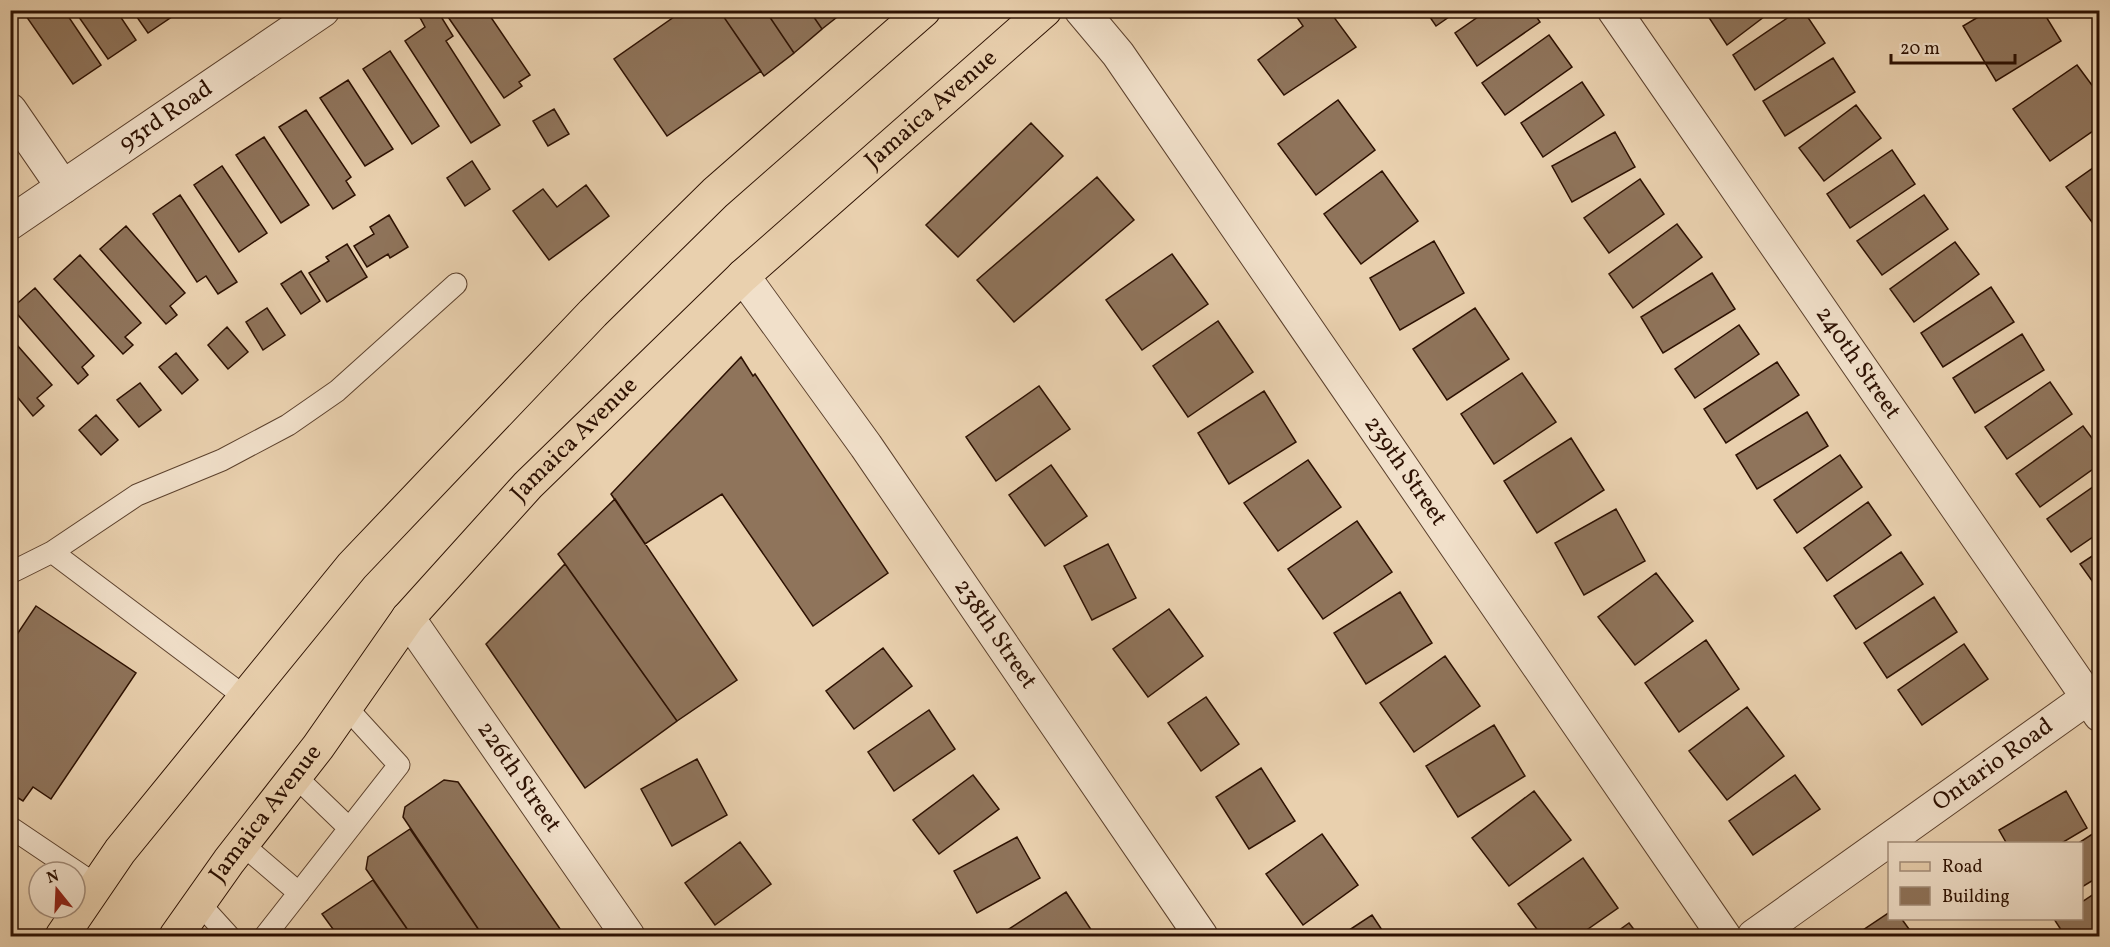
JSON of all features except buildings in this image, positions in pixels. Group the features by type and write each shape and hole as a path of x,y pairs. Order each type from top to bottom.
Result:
{"main road":[{"path":"62,936 120,851 352,566 593,313 716,193 924,10"},
{"name":"Jamaica Avenue","path":"176,936 346,707 408,618 528,485 743,276 1044,10"}],"street":[{"name":"93rd Road","path":"10,223 322,10"},
{"name":"239th Street","path":"1081,10 1118,54 1724,936"},
{"name":"240th Street","path":"1614,10 2096,701"},
{"path":"10,110 63,187"},
{"name":"238th Street","path":"743,276 866,446 1201,936"},
{"name":"226th Street","path":"408,618 628,936"},
{"name":"Ontario Road","path":"1891,842 2096,701"},
{"name":"Ontario Road","path":"1754,936 1888,844"}],"lane":[{"path":"10,573 52,552 137,495 222,460 288,425 337,391 456,284"},
{"path":"52,552 245,697"},
{"path":"265,936 399,765 346,707"},
{"path":"295,776 350,828"},
{"path":"10,826 96,885"},
{"path":"243,845 298,893"},
{"path":"200,903 229,936"}]}
